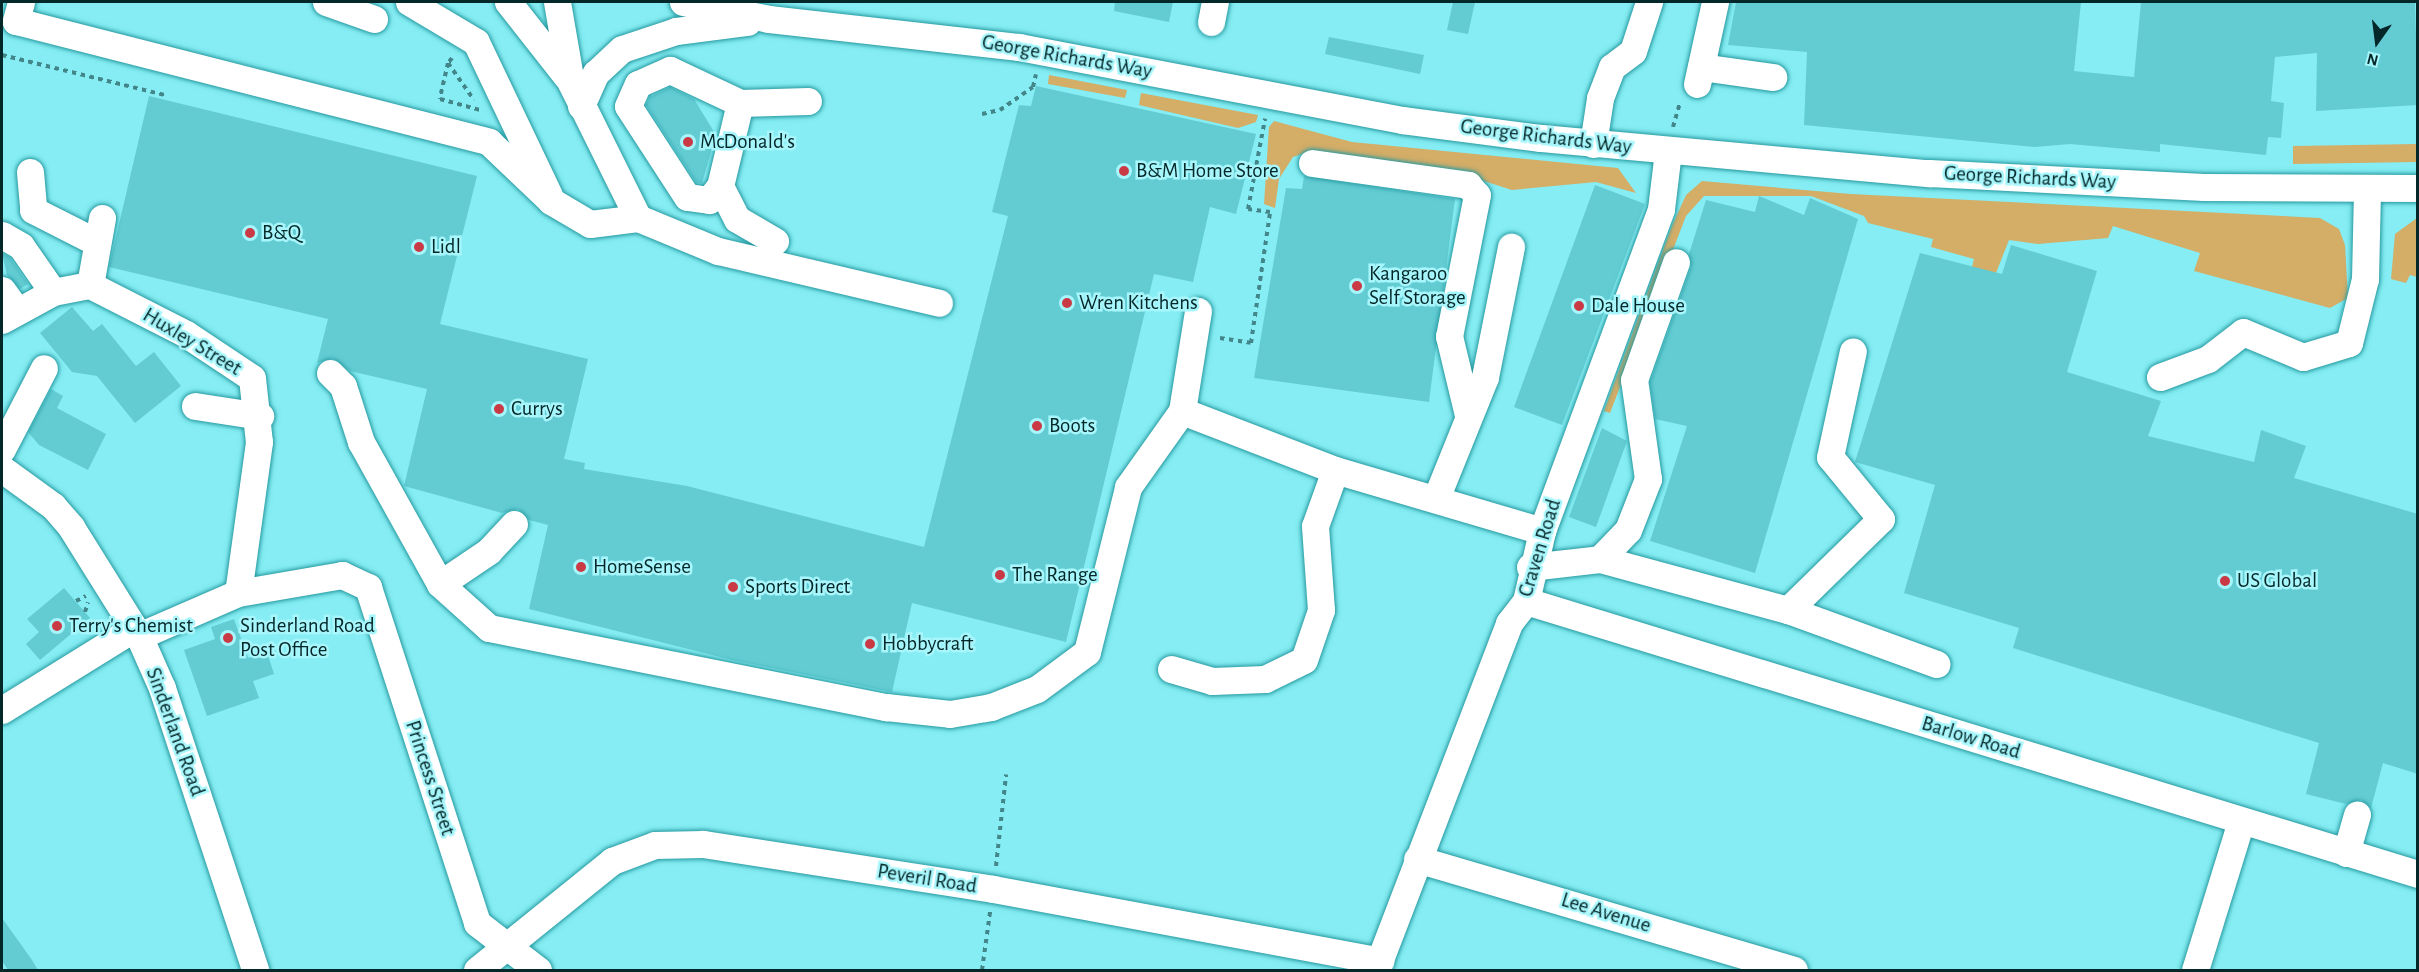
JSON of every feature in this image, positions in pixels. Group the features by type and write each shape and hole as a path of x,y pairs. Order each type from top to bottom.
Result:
{"street":[{"path":"21,2 16,21 489,142 551,201 590,224 638,218 718,251 939,303"},
{"path":"409,2 476,42 551,201"},
{"path":"508,2 576,94 638,218"},
{"path":"557,2 576,94"},
{"name":"George Richards Way","path":"683,2 769,19 1042,51 1402,120 1593,144 1977,176 2204,188 2418,188"},
{"path":"1593,144 1600,98 1612,67 1633,51 1649,2"},
{"path":"1715,2 1699,76 1773,77"},
{"path":"340,4 374,19"},
{"path":"576,94 622,49 676,31 769,19"},
{"path":"741,103 720,186 710,200 687,197 628,106 638,84 670,70 741,103 808,101"},
{"name":"Craven Road","path":"1378,966 1509,623 1526,602 1530,567 1542,531 1660,209 1668,151"},
{"path":"1312,163 1468,185 1477,195 1449,336 1468,415"},
{"path":"2,290 9,316 53,292 90,285 99,230 33,210 30,172"},
{"path":"720,186 737,219 775,241"},
{"path":"2160,377 2208,359 2243,332 2303,357 2349,343 2365,279 2367,188"},
{"path":"2,236 21,246 53,292"},
{"path":"1437,496 1485,377 1510,247"},
{"path":"1600,559 1628,530 1648,479 1634,380 1676,262"},
{"name":"Huxley Street","path":"90,285 224,357 252,378 260,416 238,592"},
{"path":"330,373 343,386 361,442 440,584 489,628 886,707 950,714 991,708 1037,689 1087,652 1128,486 1182,411 1197,322"},
{"path":"1788,610 1881,519 1830,457 1852,351"},
{"path":"2,449 44,368"},
{"path":"195,406 260,416"},
{"path":"1182,411 1335,470 1437,496 1542,531"},
{"name":"Sinderland Road","path":"2,469 53,506 137,632 165,699 255,970"},
{"path":"1171,669 1212,681 1265,679 1304,660 1321,610 1316,526 1335,470"},
{"path":"440,584 489,551 514,524"},
{"path":"1530,567 1600,559 1788,610 1936,664"},
{"name":"Princess Street","path":"238,592 342,575 369,587 477,923 502,948 538,970"},
{"path":"2,710 137,632 238,592"},
{"name":"Barlow Road","path":"1526,602 2418,874"},
{"path":"2346,853 2357,815"},
{"path":"2196,970 2241,821"},
{"name":"Peveril Road","path":"477,970 612,861 655,845 703,844 993,889 1378,966"},
{"name":"Lee Avenue","path":"1417,859 1720,960 1794,970"}],"path":[{"path":"448,63 481,111 441,99 448,63 459,51"},
{"path":"982,114 1033,87 1042,51"},
{"path":"2,55 165,95"},
{"path":"1668,151 1682,92 1699,76"},
{"path":"1197,322 1251,343 1270,212 1248,209 1264,140"},
{"path":"76,601 86,596"},
{"path":"85,612 88,602"},
{"path":"982,970 1006,775"}],"shaded area":[{"path":"1049,75 1127,90 1125,98 1048,84"},
{"path":"1141,93 1258,115 1256,122 1238,128 1139,105"},
{"path":"1274,121 1352,142 1618,168 1636,193 1596,182 1512,190 1471,177 1305,153 1293,157 1279,179 1275,208 1264,204 1269,127"},
{"path":"2417,144 2417,162 2293,164 2293,146"},
{"path":"1702,181 1851,194 2320,218 2339,229 2345,245 2348,298 2330,308 2194,271 2200,253 2113,226 2108,238 2038,244 2009,240 1994,278 1967,286 1974,259 1931,247 1933,239 1868,223 1864,216 1811,196 1704,196 1686,216 1610,413 1604,411 1671,228 1686,195"},
{"path":"2417,218 2417,277 2410,275 2406,283 2391,279 2395,234"}],"building":[{"path":"1115,2 1173,2 1169,22 1114,11"},
{"path":"1453,2 1475,2 1468,34 1447,30"},
{"path":"1736,2 2081,2 2074,71 2134,77 2141,2 2415,2 2418,105 2316,111 2317,53 2275,57 2271,101 2284,103 2281,138 2268,137 2266,155 2160,144 2160,152 2070,144 2035,147 1804,125 1807,52 1728,45"},
{"path":"1329,37 1424,55 1420,74 1325,54"},
{"path":"1036,86 1256,134 1236,214 1210,207 1193,282 1154,274 1066,642 912,603 892,692 732,660 529,609 548,525 529,520 518,509 502,513 404,486 427,389 350,371 333,358 317,363 328,319 109,267 149,96 477,176 440,324 588,359 564,459 585,463 584,469 687,486 924,547 1008,216 992,212 1019,105 1031,106"},
{"name":"McDonald's","path":"670,87 694,99 716,135 702,183 696,182 646,105 650,97"},
{"name":"Kangaroo Self Storage","path":"1304,176 1455,199 1429,402 1254,378 1286,188 1302,189"},
{"name":"Dale House","path":"1595,185 1645,204 1562,425 1514,407"},
{"path":"1759,196 1804,215 1810,198 1858,219 1755,573 1650,541 1687,426 1655,419 1650,382 1691,267 1689,254 1706,200 1755,212"},
{"name":"US Global","path":"2011,245 2097,271 2067,372 2161,401 2148,436 2254,462 2261,430 2306,446 2294,478 2418,514 2418,774 2383,763 2371,808 2361,800 2346,804 2306,794 2319,743 2013,648 2019,628 1904,593 1935,485 1855,462 1920,253 2002,274"},
{"path":"2,253 10,258 28,284 20,289 7,275"},
{"path":"72,307 93,331 102,324 136,366 154,352 181,386 135,423 97,376 72,372 40,333"},
{"path":"51,389 63,396 57,408 106,434 88,470 39,445 28,432"},
{"path":"1602,428 1627,441 1596,527 1569,517"},
{"name":"Terry's Chemist","path":"64,588 90,618 40,660 26,644 39,632 27,619"},
{"path":"234,619 248,658 267,652 274,674 253,681 259,698 207,716 184,650 215,639 211,627"},
{"path":"2,918 38,970 8,970 2,961"}],"place":[{"name":"McDonald's","path":"688,142"},
{"name":"B&M Home Store","path":"1124,171"},
{"name":"B&Q","path":"250,233"},
{"name":"Lidl","path":"419,247"},
{"name":"Kangaroo Self Storage","path":"1357,286"},
{"name":"Wren Kitchens","path":"1067,303"},
{"name":"Dale House","path":"1579,306"},
{"name":"Currys","path":"499,409"},
{"name":"Boots","path":"1037,426"},
{"name":"HomeSense","path":"581,567"},
{"name":"The Range","path":"1000,575"},
{"name":"US Global","path":"2225,581"},
{"name":"Sports Direct","path":"733,587"},
{"name":"Terry's Chemist","path":"57,626"},
{"name":"Sinderland Road Post Office","path":"228,638"},
{"name":"Hobbycraft","path":"870,644"}]}
